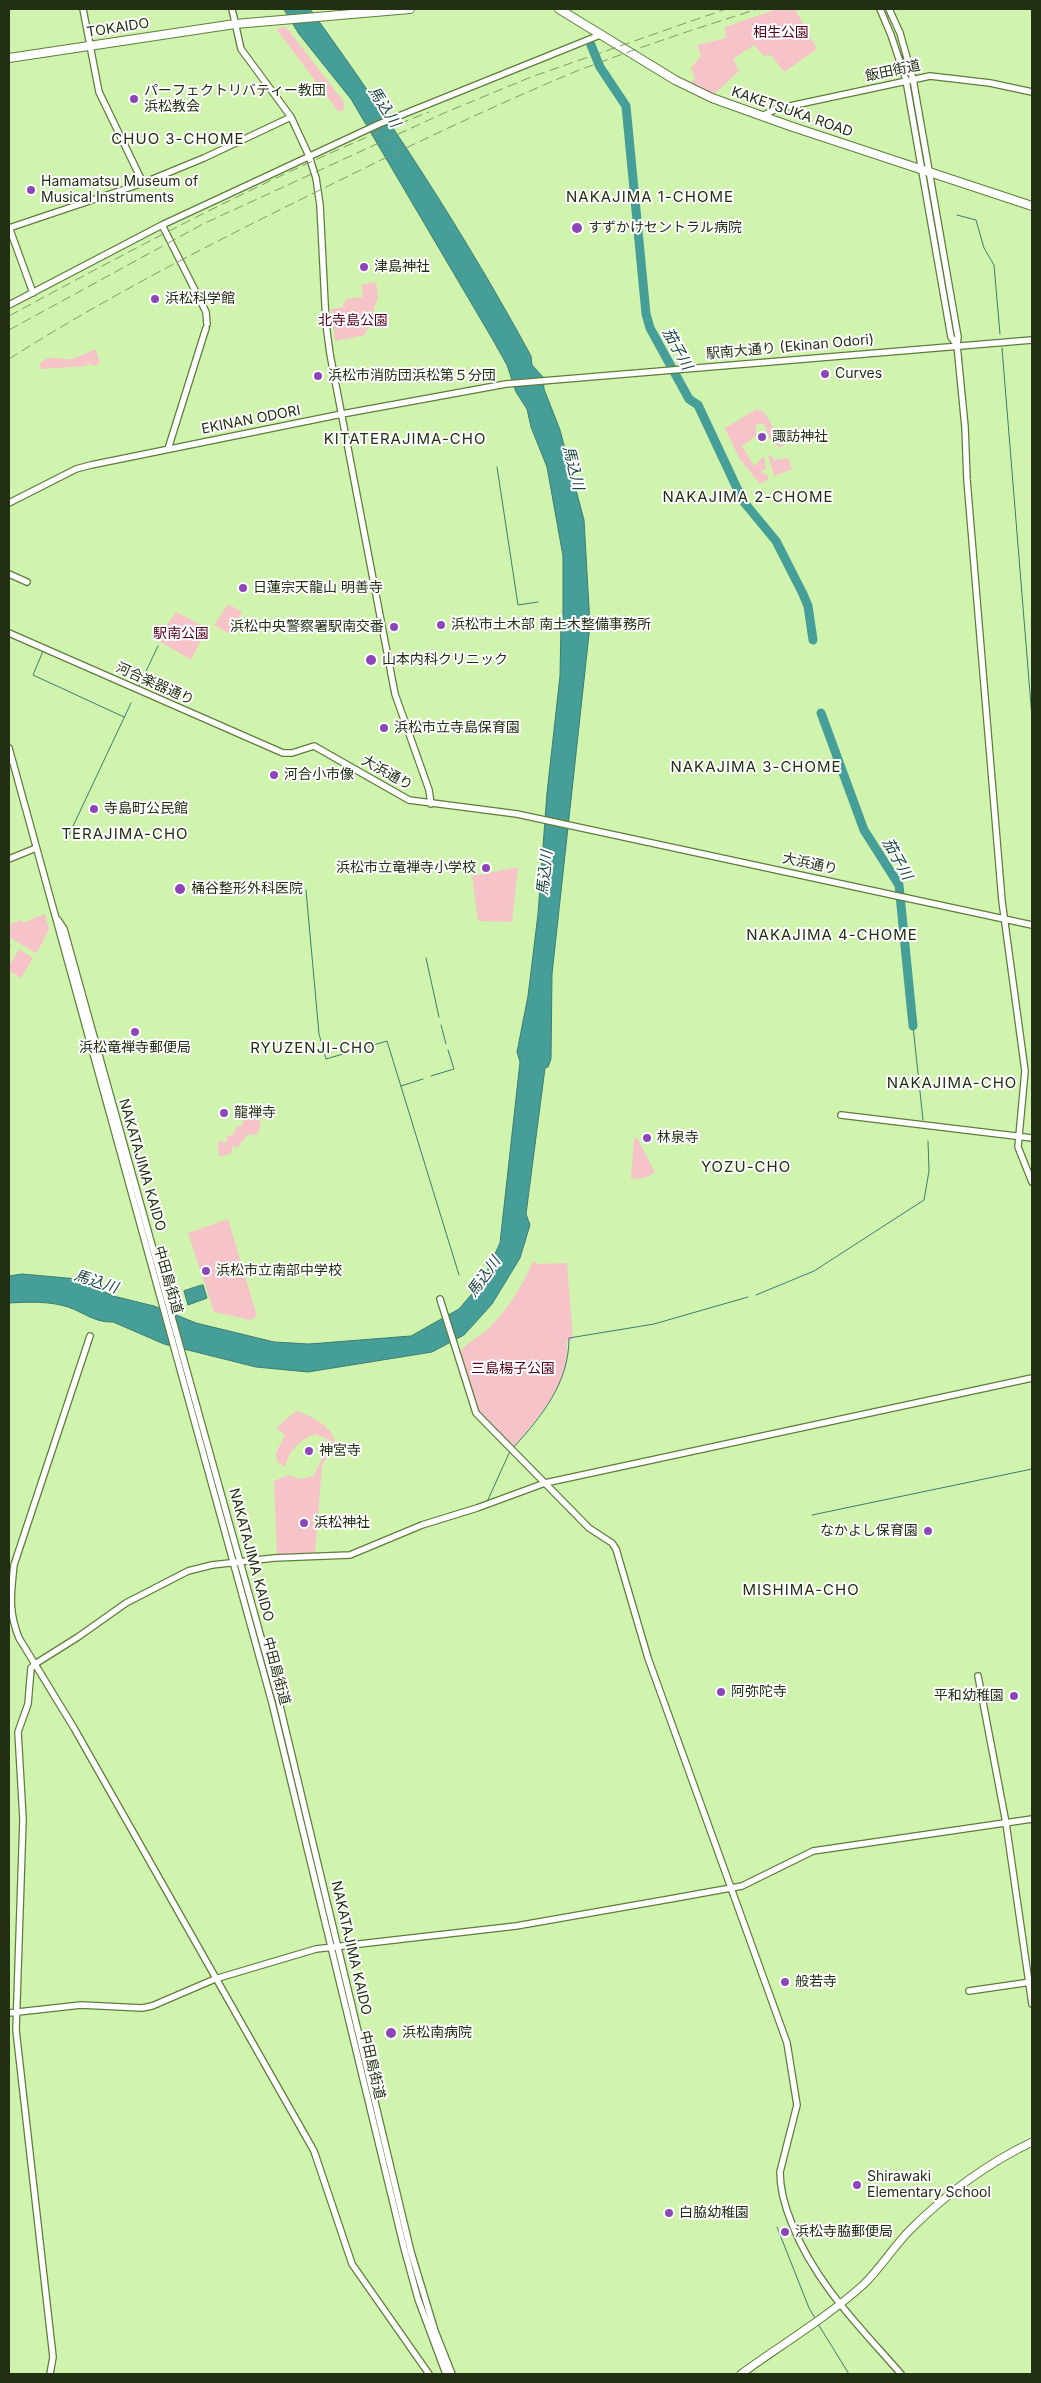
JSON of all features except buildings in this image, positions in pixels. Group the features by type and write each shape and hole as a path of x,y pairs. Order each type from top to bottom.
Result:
{"highway":[{"name":"TOKAIDO","path":"9,58 234,24 319,16 336,12 410,9"},
{"name":"KAKETSUKA ROAD","path":"559,9 675,80 712,98 1032,206"}],"main road":[{"path":"741,2374 863,2285 881,2267 908,2231 943,2198 991,2164 1032,2142"}],"street":[{"path":"82,9 99,92 143,183"},
{"path":"232,9 238,41 248,62 277,95 291,117 309,156 319,198 326,324 342,414 395,694 429,790 431,804"},
{"path":"880,9 906,80 920,169 951,337 957,345"},
{"path":"888,9 900,33 913,79 958,337 957,345 1004,919 1025,1072 1018,1146 1032,1182"},
{"path":"9,305 162,225 309,156 399,116 600,35"},
{"name":"飯田街道","path":"762,116 776,108 930,76 1032,92"},
{"path":"33,293 9,227 143,183 204,158 291,117"},
{"path":"162,225 206,312 206,326 187,394 168,449"},
{"name":"駅南大通り (Ekinan Odori)","path":"506,384 1032,340"},
{"name":"EKINAN ODORI","path":"9,503 80,468 342,414 506,384"},
{"path":"9,574 27,582"},
{"name":"河合楽器通り","path":"9,633 283,753 292,753"},
{"name":"大浜通り","path":"292,753 314,746 406,799 431,804 497,810 1032,925"},
{"name":"NAKATAJIMA KAIDO","path":"9,748 57,918 64,929 165,1304 184,1361 236,1562 279,1702 334,1946 411,2252 435,2331 452,2374"},
{"path":"9,860 36,848"},
{"path":"841,1115 1032,1138"},
{"path":"441,1302 454,1349 476,1413 589,1528 612,1543 616,1549 648,1658 788,2043 796,2105 780,2172 783,2198 810,2263 839,2303 901,2374"},
{"name":"中田島街道","path":"165,1304 177,1359 236,1562"},
{"path":"90,1336 14,1565 10,1599 11,1613 19,1638 74,1728 314,2151 352,2264 429,2374"},
{"path":"50,2374 53,2357 30,2158 16,2013 23,1819 18,1732 28,1704 31,1668 126,1603 159,1584 200,1568 236,1562 350,1555 422,1525 477,1508 545,1483 1032,1378"},
{"path":"978,1676 1006,1823 1031,1982 1032,2004"},
{"path":"9,2013 81,2005 142,2008 163,2003 216,1979 334,1946 516,1926 742,1886 813,1851 1032,1819"},
{"name":"中田島街道","path":"334,1946 406,2255 418,2298 446,2374"},
{"path":"969,1991 1031,1982"}],"green space":[{"name":"相生公園","path":"777,9 795,9 817,49 784,72 771,55 764,56 754,45 733,59 739,71 711,97 689,86 695,78 691,68 701,56 697,45 726,38 725,27"},
{"path":"286,27 344,102 343,111 338,111 277,30"},
{"name":"北寺島公園","path":"376,282 378,297 365,335 335,341 331,309 343,307 346,299 363,297 361,285"},
{"path":"96,349 100,364 92,366 91,363 87,364 87,366 40,369 40,363 48,358 71,359"},
{"path":"757,409 764,412 784,445 780,447 771,442 764,424 756,424 756,436 742,446 754,466 764,456 766,469 762,470 763,474 767,474 768,480 760,484 739,458 725,428"},
{"path":"768,455 774,460 788,458 792,469 774,476"},
{"path":"228,604 242,612 230,634 214,625"},
{"name":"駅南公園","path":"176,612 207,628 191,660 159,641 158,638"},
{"path":"518,867 512,922 478,921 472,876"},
{"path":"45,914 49,929 38,951 35,953 9,937 9,925 21,920 23,923"},
{"path":"19,949 33,958 21,978 9,971 9,966"},
{"path":"249,1108 261,1116 259,1131 256,1135 248,1134 238,1147 232,1147 232,1153 219,1157 218,1141 227,1143 227,1136 233,1135 237,1126 242,1126 244,1115"},
{"path":"634,1138 637,1138 655,1172 645,1178 631,1179"},
{"path":"228,1219 257,1316 251,1320 214,1312 188,1233"},
{"name":"三島楊子公園","path":"533,1261 537,1264 567,1263 573,1340 567,1341 567,1357 564,1371 551,1399 513,1448 476,1409 459,1356 463,1348 487,1330 501,1314 519,1289"},
{"path":"296,1411 326,1426 335,1442 322,1466 315,1553 277,1555 274,1481 288,1475 301,1479 314,1476 330,1440 315,1434 304,1439 292,1451 285,1467 277,1462 276,1453 285,1435 276,1428"}],"water":[{"name":"馬込川","path":"284,9 310,9 340,51 398,135 454,222 531,356 532,365 543,377 544,389 560,430 584,520 590,625 552,974 551,1059 548,1067 545,1068 526,1214 530,1225 520,1258 492,1304 464,1335 432,1352 308,1372 256,1367 164,1344 113,1322 100,1321 61,1305 39,1302 9,1303 9,1276 22,1274 78,1279 113,1296 154,1306 196,1323 274,1342 309,1344 411,1336 459,1309 482,1282 500,1243 520,1062 517,1052 528,996 538,914 547,793 560,676 561,624 563,620 563,556 547,467 531,427 527,409 516,392 507,365 351,99 299,34"},
{"path":"203,1285 207,1298 188,1305 184,1291"}],"waterway":[{"name":"茄子川","path":"591,45 600,67 626,106 646,314 650,328 689,399 698,405 743,501 776,541 808,606 813,640"},
{"path":"957,215 976,220 984,248 994,265 1000,334"},
{"path":"1002,348 1032,718"},
{"path":"497,467 518,605 538,602"},
{"path":"139,686 158,646"},
{"path":"43,651 33,675 124,717"},
{"path":"66,841 131,703"},
{"name":"茄子川","path":"821,713 864,830 899,885 913,1026"},
{"path":"306,890 319,1034 326,1059 387,1041 459,1275"},
{"path":"426,958 439,1017"},
{"path":"441,1025 446,1044"},
{"path":"913,1026 923,1120"},
{"path":"431,1076 454,1069 448,1050"},
{"path":"401,1086 423,1079"},
{"path":"756,1295 814,1271 924,1200 929,1171 928,1141"},
{"path":"513,1448 534,1424 552,1398 564,1370 569,1338 654,1324 748,1297"},
{"path":"487,1502 510,1451"},
{"path":"812,1515 1032,1469"},
{"path":"777,2227 809,2308 815,2318"},
{"path":"818,2324 849,2374"}],"railway":[{"path":"9,330 203,224 444,113 531,77 726,9"},
{"path":"9,359 84,313 201,250 448,128 577,71 667,38 758,9"},
{"path":"9,316 216,207 321,157 429,112"}],"place":[{"name":"パーフェクトリバティー教団 浜松教会","path":"134,99"},
{"name":"Hamamatsu Museum of Musical Instruments","path":"31,190"},
{"name":"すずかけセントラル病院","path":"577,228"},
{"name":"津島神社","path":"364,267"},
{"name":"浜松科学館","path":"155,299"},
{"name":"Curves","path":"825,374"},
{"name":"浜松市消防団浜松第５分団","path":"318,376"},
{"name":"諏訪神社","path":"762,437"},
{"name":"日蓮宗天龍山 明善寺","path":"243,588"},
{"name":"浜松市土木部 南土木整備事務所","path":"441,625"},
{"name":"浜松中央警察署駅南交番","path":"394,627"},
{"name":"山本内科クリニック","path":"371,660"},
{"name":"浜松市立寺島保育園","path":"384,728"},
{"name":"河合小市像","path":"274,775"},
{"name":"寺島町公民館","path":"94,809"},
{"name":"浜松市立竜禅寺小学校","path":"486,868"},
{"name":"桶谷整形外科医院","path":"180,889"},
{"name":"浜松竜禅寺郵便局","path":"135,1032"},
{"name":"龍禅寺","path":"224,1113"},
{"name":"林泉寺","path":"647,1138"},
{"name":"浜松市立南部中学校","path":"206,1271"},
{"name":"神宮寺","path":"309,1451"},
{"name":"浜松神社","path":"304,1523"},
{"name":"なかよし保育園","path":"928,1531"},
{"name":"阿弥陀寺","path":"721,1692"},
{"name":"平和幼稚園","path":"1014,1696"},
{"name":"般若寺","path":"785,1982"},
{"name":"浜松南病院","path":"391,2033"},
{"name":"Shirawaki Elementary School","path":"857,2185"},
{"name":"白脇幼稚園","path":"669,2213"},
{"name":"浜松寺脇郵便局","path":"785,2232"}],"district":[{"name":"CHUO 3-CHOME","path":"178,139"},
{"name":"NAKAJIMA 1-CHOME","path":"650,197"},
{"name":"KITATERAJIMA-CHO","path":"405,439"},
{"name":"NAKAJIMA 2-CHOME","path":"748,497"},
{"name":"NAKAJIMA 3-CHOME","path":"756,767"},
{"name":"TERAJIMA-CHO","path":"125,834"},
{"name":"NAKAJIMA 4-CHOME","path":"832,935"},
{"name":"RYUZENJI-CHO","path":"313,1048"},
{"name":"NAKAJIMA-CHO","path":"952,1083"},
{"name":"YOZU-CHO","path":"746,1167"},
{"name":"MISHIMA-CHO","path":"801,1590"}]}
